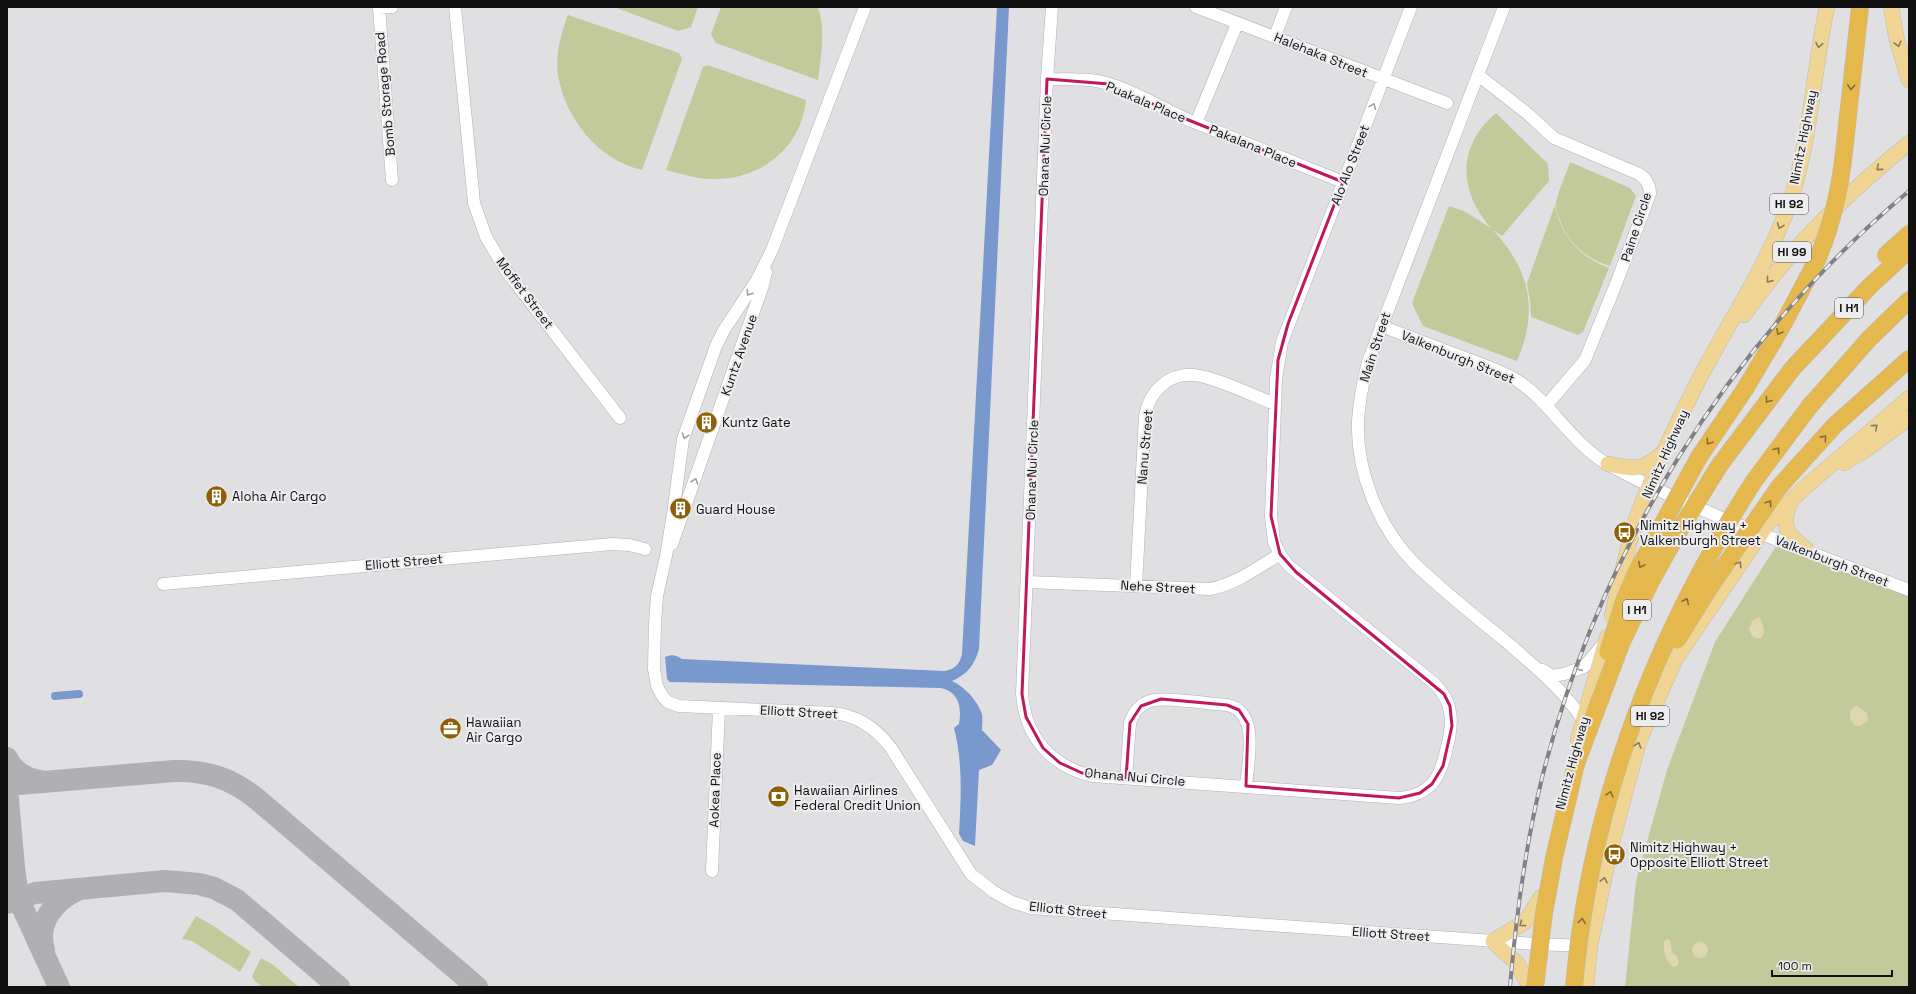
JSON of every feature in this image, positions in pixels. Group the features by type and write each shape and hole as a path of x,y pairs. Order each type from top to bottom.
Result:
{"highway":[{"path":"1576,764 1624,601 1636,573 1699,457 1745,389 1780,330 1817,260 1826,238 1838,196 1860,7"},
{"path":"1792,369 1857,284 1909,234"},
{"name":"I H1","path":"1535,987 1544,913 1554,858 1576,764 1621,644 1655,574 1719,466 1792,369 1870,286 1909,250"},
{"name":"I H1","path":"1574,987 1583,914 1592,862 1619,760 1635,713 1671,630 1700,573 1728,523 1754,482 1809,407 1869,339 1909,300"},
{"path":"1869,339 1909,306"},
{"path":"1635,713 1686,626 1779,487 1835,425 1909,359"}],"main road":[{"name":"Nimitz Highway","path":"1530,987 1540,897 1558,811 1606,641 1636,521 1665,451 1698,382 1764,260 1776,236 1792,195 1804,143 1827,7"},
{"path":"1891,7 1897,41 1909,80"},
{"name":"HI 99","path":"1698,382 1766,283 1788,256 1858,185 1909,143"},
{"name":"HI 92","path":"1586,987 1590,946 1610,850 1639,741 1675,660 1760,533 1803,489 1909,398"},
{"path":"1803,489 1864,451 1909,418"},
{"path":"1608,464 1635,469 1647,466 1665,451"},
{"path":"1791,500 1787,512 1787,531 1790,536 1806,549"},
{"path":"1530,987 1517,963 1503,952 1493,941 1525,922 1540,897"}],"street":[{"path":"379,8 392,7"},
{"name":"Moffet Street","path":"455,7 474,203 486,236 507,272 620,418"},
{"name":"Kuntz Avenue","path":"666,556 683,439 716,346 768,259 865,7"},
{"name":"Ohana Nui Circle","path":"1052,7 1047,79 1022,694 1026,717 1035,738 1060,764 1093,776 1399,798 1414,795 1432,784 1440,773 1452,726 1450,706 1440,689 1296,572 1280,554 1274,542 1271,516 1275,404 1278,360 1288,324"},
{"name":"Halehaka Street","path":"1196,7 1237,24 1275,36 1447,103"},
{"path":"1275,36 1286,7"},
{"name":"Alo Alo Street","path":"1288,324 1411,7"},
{"name":"Main Street","path":"1504,7 1368,362 1360,392 1358,423 1359,448 1367,484 1379,513 1395,540 1415,563 1531,663 1570,701 1583,720"},
{"name":"Bomb Storage Road","path":"379,8 392,180"},
{"name":"Pakalana Place","path":"1237,24 1196,123 1343,182"},
{"name":"Paine Circle","path":"1478,75 1528,114 1554,138 1639,174 1644,178 1650,188 1650,194 1616,284 1585,360 1546,406"},
{"name":"Puakala Place","path":"1047,79 1095,81 1109,84 1196,123"},
{"name":"Kuntz Avenue","path":"666,556 680,525 763,285 768,259"},
{"name":"Valkenburgh Street","path":"1381,326 1498,371 1518,381 1546,406 1599,459 1650,486 1760,533 1806,549 1909,590"},
{"name":"Nanu Street","path":"1136,586 1145,416 1148,403 1156,391 1172,379 1193,375 1206,378 1275,404"},
{"name":"Elliott Street","path":"163,584 612,544 629,545 645,550"},
{"name":"Nehe Street","path":"1027,582 1200,590 1219,587 1238,580 1280,554"},
{"name":"Elliott Street","path":"666,556 655,612 654,669 657,686 663,697 674,705 719,709 832,713 848,715 864,722 879,734 891,748 971,874 994,892 1023,905 1041,909 1535,944 1590,946"},
{"name":"Main Street","path":"1531,663 1552,676 1564,674 1584,667 1606,641"},
{"path":"1126,778 1130,723 1133,715 1144,703 1161,699 1232,706 1242,713 1247,720 1249,728 1246,786"},
{"name":"Aokea Place","path":"712,871 719,709"}],"highlighted area":[{"path":"1047,79 1109,84 1181,117 1343,182 1288,324 1278,360 1271,516 1280,554 1296,572 1444,694 1450,706 1452,726 1443,766 1432,784 1420,793 1399,798 1246,786 1248,724 1239,710 1227,705 1161,699 1141,706 1130,723 1126,778 1082,773 1060,763 1043,748 1026,717 1022,694"}],"green space":[{"path":"614,7 698,7 691,27 678,31"},
{"path":"721,7 818,7 822,25 822,34 818,80 716,43 711,34"},
{"path":"568,15 679,53 682,59 642,170 626,165 611,157 598,147 586,135 568,107 558,75 557,59 559,44"},
{"path":"708,65 806,100 802,118 796,133 787,147 762,167 746,174 730,178 706,179 666,170 703,67"},
{"path":"1496,113 1548,164 1549,181 1502,236 1493,230 1506,245 1515,260 1523,276 1527,291 1529,308 1528,325 1517,361 1423,326 1412,303 1449,206 1464,211 1491,228 1480,214 1472,199 1466,169 1474,140 1483,126"},
{"path":"1570,162 1630,188 1636,196 1610,266 1586,255 1579,249 1568,236 1558,216 1556,202"},
{"path":"1555,205 1562,226 1573,244 1589,258 1609,268 1583,332 1578,335 1531,317 1527,283"},
{"path":"1780,540 1909,590 1909,987 1625,987 1636,881 1667,770 1715,642"},
{"path":"196,916 212,925 251,952 240,972 192,941 182,939"},
{"path":"261,958 272,964 299,987 262,987 254,980 252,976"}],"sand":[{"path":"1759,617 1763,624 1764,631 1763,636 1758,639 1752,636 1749,629 1752,621"},
{"path":"1857,706 1867,713 1868,721 1860,726 1854,725 1850,716 1850,712 1853,707"},
{"path":"1667,939 1670,940 1672,953 1677,957 1679,964 1678,966 1673,967 1665,955 1664,941"},
{"path":"1697,942 1703,942 1708,947 1706,956 1703,958 1697,958 1692,953 1692,947"}],"water":[{"path":"997,7 1009,7 979,649 970,668 962,676 952,681 970,694 974,699 982,714 982,730 1001,750 992,765 979,770 975,846 963,841 959,834 961,794 960,767 954,728 959,724 960,712 958,701 951,693 940,688 670,682 667,679 665,657 672,655 682,659 945,671 952,669 960,661 962,654"}],"waterway":[{"path":"55,696 79,694"}],"taxiway":[{"path":"7,758 20,774 40,781"},
{"path":"7,785 174,771 198,772 229,781 239,786 258,800 477,987"},
{"path":"7,788 14,867 12,881"},
{"path":"14,867 18,898 59,987"},
{"path":"7,903 35,893 165,881 199,884 214,888 237,900 339,987"},
{"path":"44,950 42,940 43,931 49,914 61,900 77,890"}],"railway":[{"path":"1510,987 1522,882 1542,778 1567,694 1598,612 1636,532 1679,456 1729,383 1784,314 1844,250 1909,191"}],"place":[{"name":"Kuntz Gate","path":"706,422"},
{"name":"Aloha Air Cargo","path":"216,496"},
{"name":"Guard House","path":"681,509"},
{"name":"Nimitz Highway + Valkenburgh Street","path":"1624,532"},
{"name":"Hawaiian Air Cargo","path":"451,729"},
{"name":"Hawaiian Airlines Federal Credit Union","path":"778,797"},
{"name":"Nimitz Highway + Opposite Elliott Street","path":"1615,854"}]}
